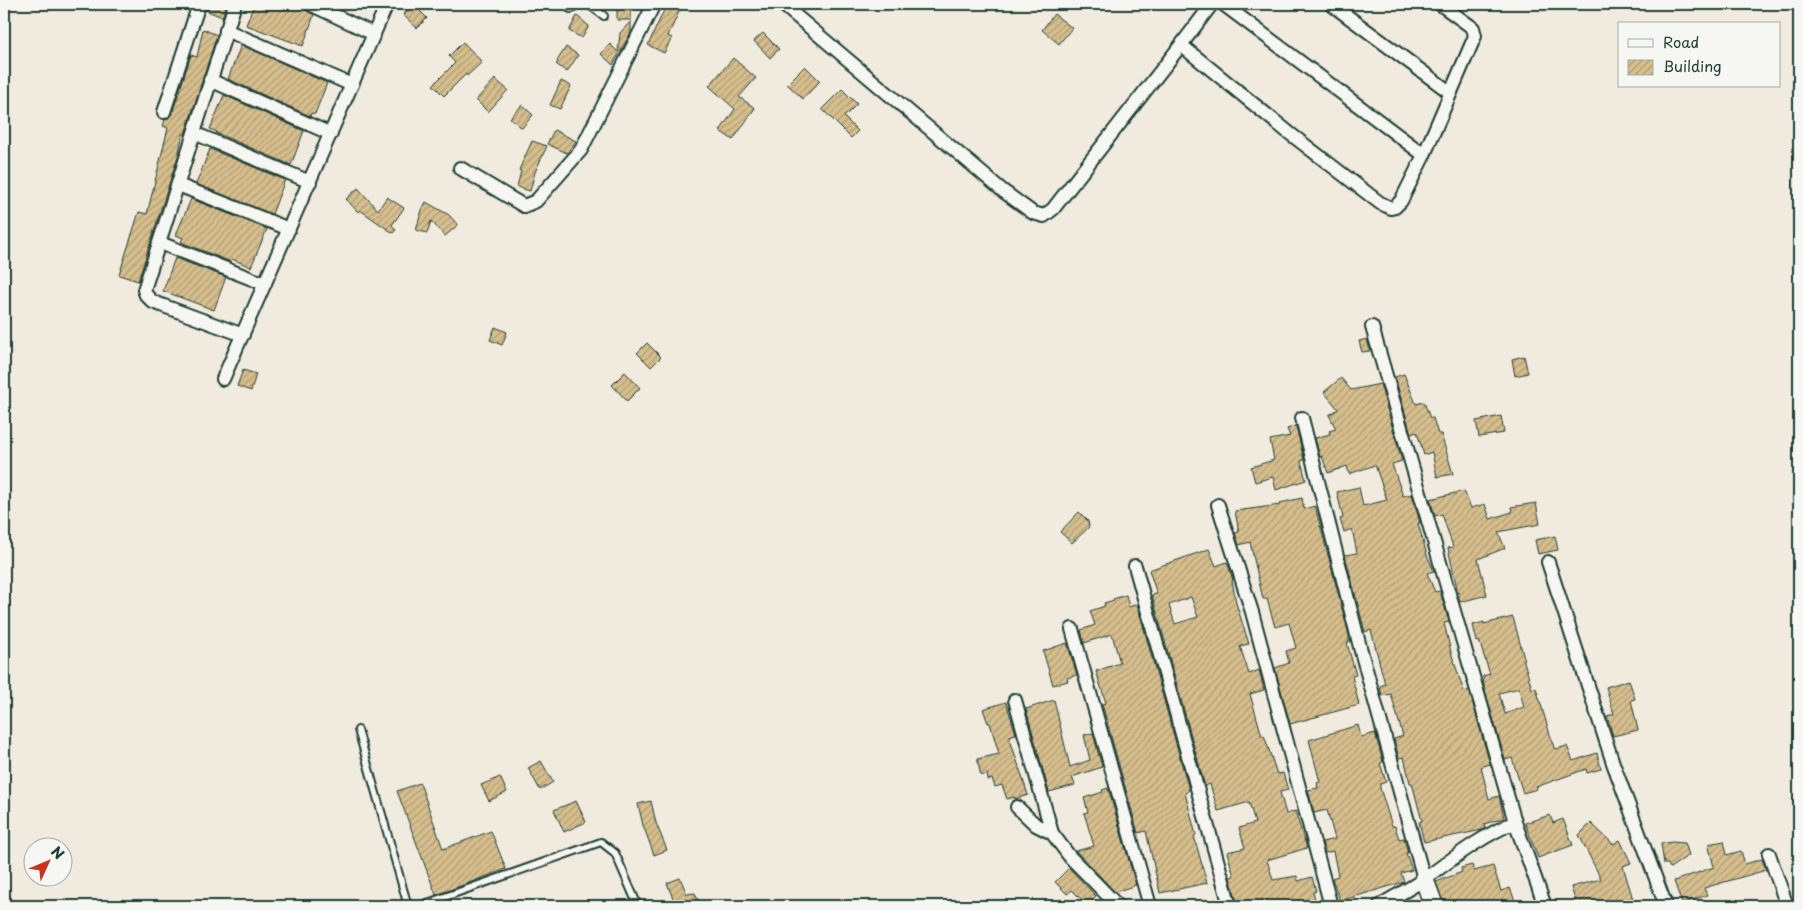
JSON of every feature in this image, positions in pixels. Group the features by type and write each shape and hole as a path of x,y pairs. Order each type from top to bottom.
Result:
{"street":[{"path":"164,112 199,4"},
{"path":"235,4 144,290 152,302 243,335"},
{"path":"310,4 374,34"},
{"path":"223,379 387,4"},
{"path":"460,168 524,206 536,201 581,150 654,4"},
{"path":"782,4 1004,191 1033,213 1044,216 1053,209 1212,4"},
{"path":"1223,4 1424,155"},
{"path":"1331,4 1451,93"},
{"path":"1181,45 1288,132 1380,203 1391,208 1401,201 1424,155 1475,36 1473,28 1440,4"},
{"path":"226,30 352,85"},
{"path":"210,80 331,134"},
{"path":"194,133 310,182"},
{"path":"178,185 289,229"},
{"path":"160,243 265,284"},
{"path":"1372,327 1515,822 1545,906"},
{"path":"1302,418 1360,651 1424,879 1434,906"},
{"path":"1218,505 1252,612 1331,906"},
{"path":"1548,562 1613,763 1666,906"},
{"path":"1135,566 1230,906"},
{"path":"1072,629 1150,906"},
{"path":"1015,700 1052,833 1070,857 1118,906"},
{"path":"1017,807 1036,825 1052,833"},
{"path":"1379,906 1424,879 1474,843 1515,822"},
{"path":"1769,854 1787,906"}],"lane":[{"path":"588,4 604,16"},
{"path":"358,730 408,906"},
{"path":"419,906 601,842 615,852 638,906"}],"building":[{"path":"207,4 227,4 222,17 205,10"},
{"path":"254,4 290,4 301,8 302,4 304,9 314,15 303,46 246,25"},
{"path":"413,4 427,18 417,28 403,15"},
{"path":"617,4 631,4 631,20 617,20"},
{"path":"667,4 675,4 681,7 668,36 672,38 664,53 648,45"},
{"path":"1054,14 1072,28 1059,44 1042,30"},
{"path":"577,16 589,26 582,38 569,31"},
{"path":"631,21 631,32 613,65 601,54 610,44 618,52 620,33"},
{"path":"203,29 217,35 185,134 183,134 178,156 138,281 119,275 139,212 147,214 168,128 163,126 165,120 172,114 191,55 197,57"},
{"path":"763,33 779,49 770,58 754,41"},
{"path":"463,42 482,62 467,76 466,74 444,96 433,85 455,63 449,56"},
{"path":"241,45 327,83 315,114 311,113 310,116 228,79"},
{"path":"566,47 578,55 567,72 556,64"},
{"path":"733,58 756,78 739,97 755,108 733,140 720,131 735,109 709,86"},
{"path":"805,66 820,81 803,99 787,84"},
{"path":"495,79 508,90 488,112 476,100"},
{"path":"561,81 571,86 560,109 550,105"},
{"path":"842,89 857,104 844,117 858,131 851,138 822,109"},
{"path":"224,95 304,131 291,165 210,129"},
{"path":"522,105 533,115 522,128 510,118"},
{"path":"554,130 576,141 567,153 547,144"},
{"path":"532,141 547,146 535,172 530,191 517,187 521,171 519,170"},
{"path":"210,149 285,180 272,214 196,184"},
{"path":"358,188 378,210 387,197 404,208 392,225 396,230 393,233 360,210 358,212 346,199"},
{"path":"191,199 267,229 251,267 232,259 231,262 181,242 183,238 176,235"},
{"path":"426,202 449,215 458,225 445,236 431,221 427,233 416,230"},
{"path":"175,258 226,277 214,310 163,291"},
{"path":"495,327 507,332 502,345 490,340"},
{"path":"1367,339 1370,351 1362,352 1359,341"},
{"path":"647,343 661,357 651,367 637,353"},
{"path":"1524,356 1528,373 1515,376 1512,359"},
{"path":"243,370 256,374 251,391 237,386"},
{"path":"625,372 640,388 627,401 612,385"},
{"path":"1404,374 1416,404 1424,402 1430,418 1433,418 1438,434 1441,434 1453,474 1437,477 1432,452 1424,455 1417,432 1411,434 1395,377"},
{"path":"1341,378 1351,390 1380,384 1402,461 1392,464 1403,496 1412,494 1427,555 1434,571 1427,573 1435,592 1440,591 1449,622 1444,623 1451,652 1464,692 1469,690 1490,764 1481,767 1489,799 1499,796 1504,818 1484,824 1485,828 1482,830 1424,842 1419,822 1422,821 1412,783 1410,783 1404,757 1399,758 1394,739 1403,736 1391,694 1382,696 1380,686 1385,684 1371,630 1365,632 1345,555 1357,553 1352,529 1344,532 1340,519 1343,518 1337,492 1359,487 1363,506 1387,500 1375,465 1349,474 1347,466 1328,473 1322,456 1320,457 1315,438 1330,434 1329,431 1336,429 1329,415 1338,409 1324,392"},
{"path":"1501,416 1504,433 1479,437 1476,421"},
{"path":"1296,426 1304,460 1301,461 1306,480 1276,490 1273,477 1255,482 1251,467 1274,460 1270,440 1290,436 1287,429"},
{"path":"1464,491 1471,508 1485,504 1490,519 1512,512 1511,507 1536,503 1540,524 1498,532 1505,548 1478,559 1487,595 1460,602 1448,548 1453,547 1442,514 1435,516 1430,499"},
{"path":"1302,498 1304,509 1315,506 1349,635 1349,642 1347,643 1356,675 1352,676 1359,705 1290,724 1275,668 1289,663 1286,651 1296,648 1289,623 1275,627 1267,599 1263,599 1250,542 1239,545 1235,533 1239,532 1235,511 1280,505 1280,503"},
{"path":"1079,512 1088,521 1089,527 1072,543 1060,532"},
{"path":"1555,536 1558,550 1538,554 1535,540"},
{"path":"1209,549 1216,566 1227,562 1233,580 1236,603 1249,644 1240,646 1249,674 1259,670 1264,690 1250,694 1262,736 1264,735 1277,774 1283,773 1288,790 1280,792 1286,814 1295,811 1307,848 1267,860 1273,880 1297,876 1298,881 1312,877 1316,891 1313,892 1317,906 1238,906 1230,877 1234,876 1227,852 1245,848 1239,828 1255,823 1249,802 1218,811 1210,784 1205,786 1152,595 1157,594 1149,570","holes":["1191,597 1198,617 1175,624 1169,605"]},
{"path":"1126,595 1129,607 1137,604 1189,790 1185,793 1207,883 1160,893 1146,831 1138,833 1102,704 1106,703 1096,671 1120,663 1112,634 1084,643 1081,630 1095,625 1090,611 1105,606 1104,603 1113,599"},
{"path":"1513,617 1532,689 1536,688 1554,748 1567,746 1573,761 1597,753 1601,769 1587,773 1586,769 1523,793 1512,758 1505,760 1484,686 1483,676 1490,674 1479,641 1477,642 1473,625 1484,622 1484,624","holes":["1519,688 1524,707 1505,714 1499,693"]},
{"path":"1067,643 1077,675 1067,678 1068,681 1053,685 1043,651"},
{"path":"1629,680 1635,699 1631,700 1638,730 1613,736 1607,716 1614,714 1606,687"},
{"path":"1054,700 1070,767 1090,760 1084,735 1093,733 1102,767 1072,777 1075,785 1049,792 1026,709"},
{"path":"1006,702 1016,734 1009,736 1028,795 1015,799 1015,797 1007,799 1002,785 995,787 992,779 988,780 987,774 981,776 977,759 999,754 990,723 988,723 983,709"},
{"path":"1358,725 1361,737 1375,733 1383,762 1380,763 1386,782 1380,784 1380,788 1392,826 1395,826 1399,839 1404,838 1408,853 1406,853 1412,870 1401,873 1404,882 1340,901 1332,878 1338,876 1333,851 1325,853 1322,842 1335,839 1327,810 1314,813 1308,790 1318,788 1317,783 1320,782 1309,740"},
{"path":"541,761 553,782 540,790 528,768"},
{"path":"500,777 507,792 489,801 481,785"},
{"path":"420,783 443,849 491,831 506,869 436,895 397,791"},
{"path":"1108,788 1136,885 1115,892 1076,851 1094,846 1084,813 1088,812 1084,798 1103,792 1102,790"},
{"path":"576,801 586,822 564,832 554,810"},
{"path":"651,801 656,823 667,850 654,855 643,825 638,804"},
{"path":"1550,815 1553,823 1563,819 1573,845 1538,858 1525,823"},
{"path":"1591,823 1613,844 1620,840 1631,863 1623,866 1635,906 1577,906 1571,887 1601,879 1579,835"},
{"path":"1724,841 1727,855 1741,851 1745,864 1762,859 1766,870 1704,888 1707,895 1682,904 1674,881 1714,867 1708,844"},
{"path":"1672,842 1685,843 1689,855 1670,868 1668,864 1664,864 1661,844"},
{"path":"1472,865 1474,871 1493,866 1501,891 1510,888 1517,906 1444,906 1436,882 1462,872 1461,868"},
{"path":"1069,868 1096,896 1087,905 1072,890 1067,894 1055,882"},
{"path":"680,878 687,894 695,893 699,903 692,906 676,906 667,883"}]}
